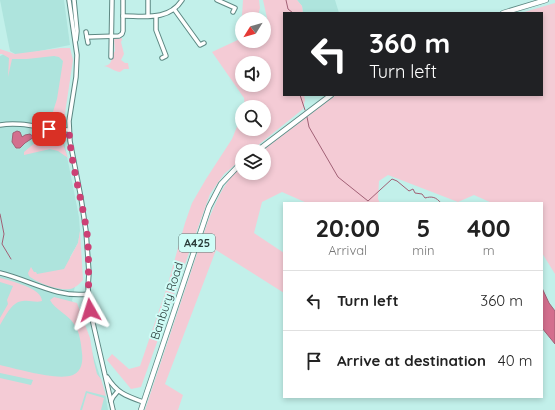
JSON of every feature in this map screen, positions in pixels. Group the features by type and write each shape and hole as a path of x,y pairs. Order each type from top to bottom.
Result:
{"main road":[{"path":"506,12 546,0"},
{"path":"266,144 330,96"},
{"name":"Banbury Road","path":"141,410 209,207 221,184 235,169"}],"street":[{"path":"69,0 72,31 76,43"},
{"path":"74,0 77,64 69,130 71,151 81,198 90,259 88,294 91,315 113,410"},
{"path":"111,56 112,0"},
{"path":"87,37 112,37 122,34 123,0"},
{"path":"148,0 148,16"},
{"path":"123,16 164,15 174,9 182,0"},
{"path":"217,0 234,10 237,4"},
{"path":"174,9 200,45"},
{"path":"156,16 156,30 166,56"},
{"path":"86,32 88,43"},
{"path":"0,125 11,124 69,130"},
{"path":"0,273 49,290 71,295 88,294"},
{"path":"105,374 118,391 144,402"},
{"path":"111,401 118,391"}],"shaded area":[{"path":"0,0 64,0 70,45 24,54 15,54 10,51"},
{"path":"243,0 259,0 259,12 242,12"},
{"path":"263,0 297,0 302,6 303,12 283,12 283,96 304,96 303,109 271,135 271,100 244,100 240,92 271,92 271,56 235,56 235,85 212,52 235,41 235,48 271,48 271,12 266,12"},
{"path":"297,0 335,0 339,12 303,12 302,6"},
{"path":"555,3 555,274 543,255 543,202 490,202 474,195 458,202 388,175 379,181 378,199 380,202 305,202 282,192 262,202 254,233 283,252 283,292 216,250 165,384 183,395 178,410 145,410 208,221 222,191 235,173 235,180 271,180 271,144 335,96 543,96 543,12 524,12"},
{"path":"122,38 121,42 124,54 121,60 128,63 129,69 124,69 120,72 104,66 111,62 115,51 114,39"},
{"path":"70,48 73,60 64,120 58,125 51,124 50,121 57,99 63,61 59,57 54,56 12,59 8,77 9,58 0,54 0,49 15,54"},
{"path":"67,53 57,135 64,141 79,217 80,231 78,243 70,257 76,281 72,301 78,308 105,392 108,410 0,410 0,56 4,54 24,56"},
{"path":"17,131 20,132 22,137 30,134 34,137 20,148 16,148 12,142 13,133"},
{"path":"235,132 235,136 270,136 260,144 235,144 235,165 224,174 210,194 141,387 131,389 107,360 112,354 129,369 140,366 167,287 192,203 232,139"},
{"path":"53,138 61,139 68,158 58,151 50,149 24,155 24,152 37,141"},
{"path":"80,231 83,280 78,285 70,289 54,288 29,276 28,273 31,267 37,274 64,269 78,243"},
{"path":"0,278 32,289 41,296 42,301 23,301 15,304 9,310 0,325 0,318 8,304 7,300 13,286 0,282"},
{"path":"543,290 549,303 555,311 555,344 543,329"},
{"path":"54,297 77,303 90,338 97,374 101,379 106,396 86,391 80,410 0,410 0,378 31,385 33,380 0,373 0,365 57,377 73,375 80,368 82,356 81,342 78,331 68,317 52,303 50,300"},
{"path":"87,393 104,398 101,410 82,410"}],"waterway":[{"path":"286,0 288,9 292,12"},
{"path":"300,96 305,110"},
{"path":"307,117 309,127 338,177 368,201 392,179 397,181 409,191 413,189 415,193 422,194 425,198 434,198 440,202"},
{"path":"0,214 4,234 2,244 11,259"}],"route":[{"path":"49,129 69,130 71,151 86,231 90,310"}]}
